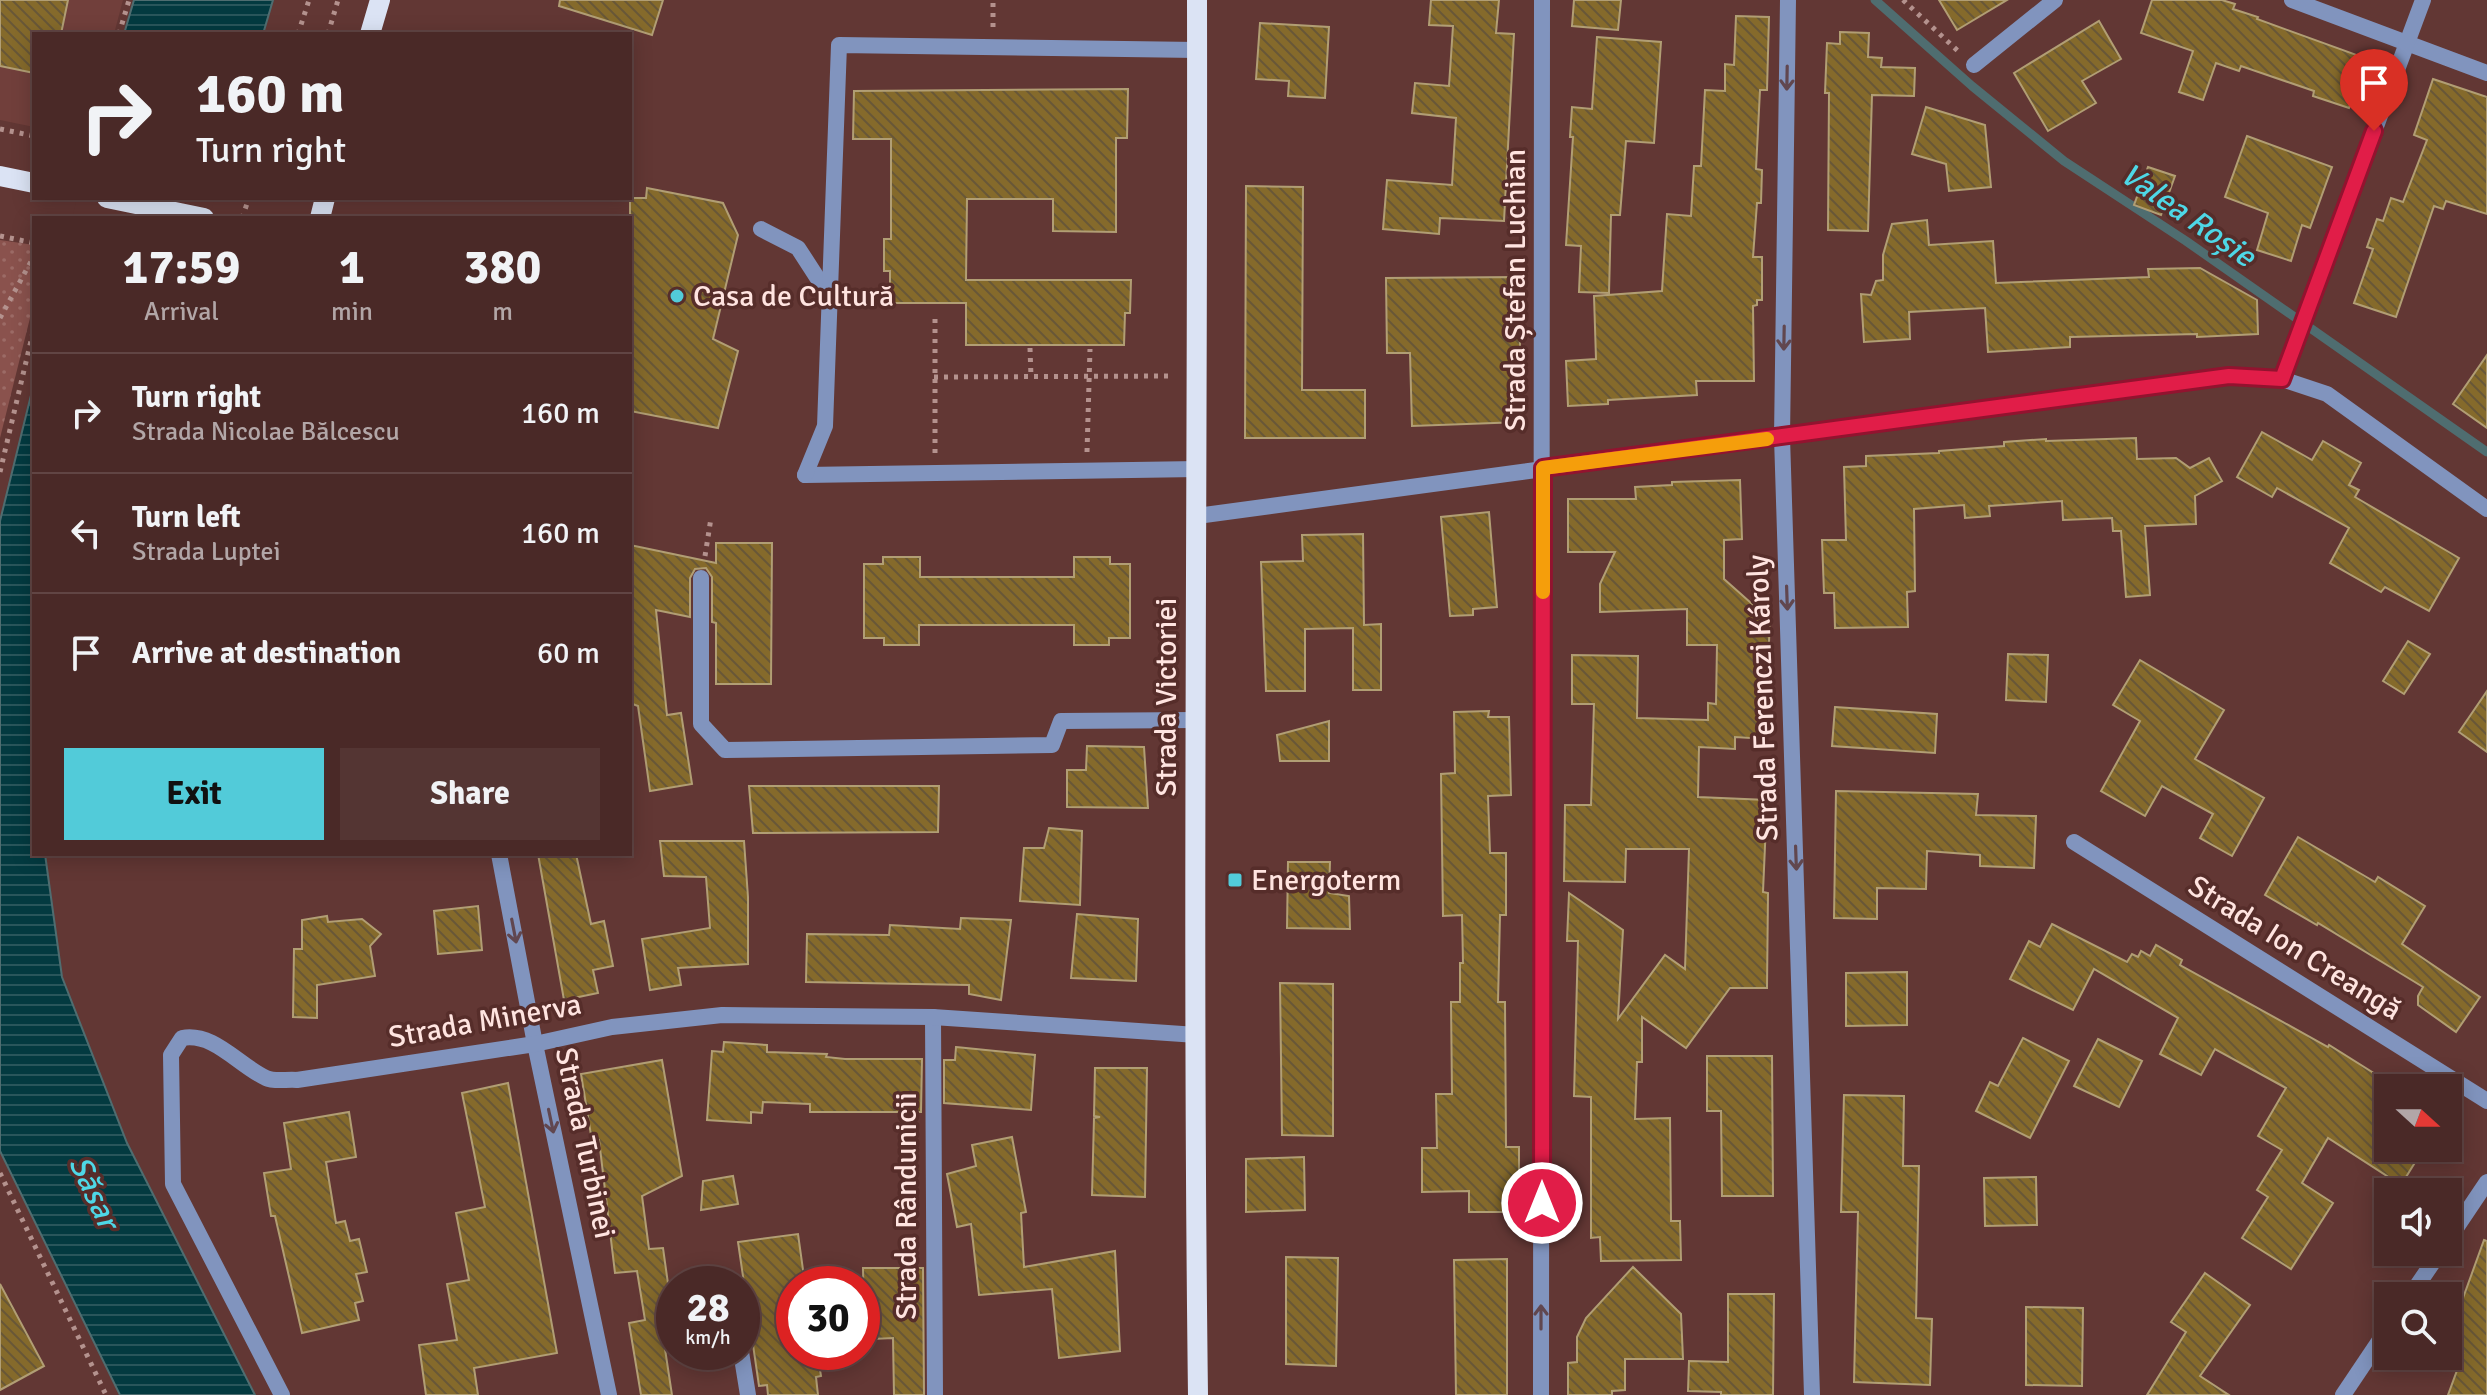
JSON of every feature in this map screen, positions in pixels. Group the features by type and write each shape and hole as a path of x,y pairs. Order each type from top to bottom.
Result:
{"main road":[{"path":"371,32 380,0"},
{"name":"Strada Victoriei","path":"1197,0 1198,469 1194,720 1198,1395"},
{"path":"0,176 32,183"},
{"path":"117,200 194,216"}],"street":[{"name":"Strada Ștefan Luchian","path":"1541,1395 1542,0"},
{"name":"Strada Ferenczi Károly","path":"1788,0 1782,437 1812,1395"},
{"path":"1974,65 2055,0"},
{"path":"2292,0 2487,73"},
{"path":"2282,379 2423,0"},
{"path":"1197,50 839,45 825,426 805,475 1198,469"},
{"path":"761,229 798,248 831,299"},
{"path":"1197,516 2229,376 2282,379 2327,394 2487,509"},
{"path":"701,578 701,724 725,750 1052,745 1061,721 1194,720"},
{"name":"Strada Ion Creangă","path":"2074,842 2487,1101"},
{"name":"Strada Turbinei","path":"499,856 535,1044 609,1395"},
{"name":"Strada Minerva","path":"282,1395 173,1184 171,1055 182,1038 195,1035 268,1079 297,1080 535,1044 612,1027 722,1015 933,1017 1197,1035"},
{"name":"Strada Rândunicii","path":"933,1017 935,1395"},
{"path":"2462,1219 2487,1182"},
{"path":"2343,1395 2374,1349"},
{"path":"744,1370 748,1395"}],"path":[{"path":"120,32 129,0"},
{"path":"299,32 309,0"},
{"path":"329,32 338,0"},
{"path":"1903,0 1974,65"},
{"path":"0,129 32,136"},
{"path":"0,236 32,243"},
{"path":"0,318 32,260"},
{"path":"935,314 935,473"},
{"path":"0,472 32,336"},
{"path":"1030,348 1031,377"},
{"path":"1086,471 1090,349"},
{"path":"934,377 1197,375"},
{"path":"701,578 711,518"},
{"path":"0,1173 106,1395"}],"shaded area":[{"path":"0,0 123,0 115,32 32,32 32,127 0,120"},
{"path":"0,240 32,245 32,310 0,438"}],"water":[{"path":"134,0 273,0 264,32 125,32"},
{"name":"Săsar","path":"32,391 32,856 45,856 62,977 127,1143 255,1395 120,1395 0,1151 0,521"}],"pier":[{"path":"76,200 214,200 210,216 72,216"}],"building":[{"path":"0,0 68,0 61,32 32,32 32,73 0,66"},
{"path":"560,0 663,0 652,35 559,6"},
{"path":"1431,0 1499,0 1496,33 1514,34 1504,221 1440,218 1439,234 1383,229 1387,180 1452,185 1456,118 1412,113 1415,83 1449,86 1453,26 1429,25"},
{"path":"1574,0 1621,0 1618,30 1572,26"},
{"path":"1939,0 2007,0 1957,30"},
{"path":"2152,0 2222,0 2235,4 2233,9 2257,19 2365,58 2349,108 2313,96 2314,91 2241,66 2239,71 2216,63 2203,100 2179,92 2193,51 2141,33"},
{"path":"1736,16 1769,17 1767,90 1760,90 1756,169 1762,170 1761,203 1757,203 1753,257 1762,257 1762,300 1757,300 1757,305 1753,306 1754,381 1696,381 1697,395 1608,400 1608,404 1568,406 1566,361 1596,359 1594,296 1662,291 1667,214 1691,216 1694,166 1701,166 1705,90 1725,91 1725,64 1734,65"},
{"path":"2099,21 2121,59 2082,81 2096,103 2048,131 2014,73"},
{"path":"1260,23 1329,27 1325,98 1288,96 1289,81 1256,79"},
{"path":"1840,32 1869,33 1868,57 1882,58 1881,67 1915,68 1914,96 1872,95 1868,231 1828,230 1827,43 1840,44"},
{"path":"1597,37 1661,42 1654,143 1626,141 1620,215 1611,215 1609,293 1579,292 1581,246 1566,245 1572,107 1592,109"},
{"path":"2433,79 2487,97 2487,214 2446,201 2443,209 2434,206 2396,317 2354,303 2373,249 2367,247 2377,219 2383,221 2391,198 2403,202 2427,140 2414,135"},
{"path":"1128,89 1127,138 1116,138 1116,232 1053,231 1053,199 967,199 966,280 1131,280 1130,313 1125,313 1124,345 966,345 966,303 890,303 890,271 884,271 884,239 891,239 891,139 853,139 854,91"},
{"path":"1926,107 1985,125 1991,187 1949,191 1946,164 1912,154"},
{"path":"2247,136 2332,167 2310,228 2302,225 2291,261 2257,250 2268,213 2225,197"},
{"path":"2148,167 2175,176 2161,215 2134,205"},
{"path":"1246,186 1303,187 1302,390 1365,390 1365,438 1245,438"},
{"name":"Casa de Cultură","path":"647,188 723,203 738,235 713,339 738,351 718,428 632,411 630,200 646,198"},
{"path":"1927,220 1929,245 1993,241 1996,283 2149,277 2148,269 2200,268 2257,300 2258,334 2070,337 2070,347 1988,352 1985,308 1909,312 1910,339 1864,342 1861,294 1871,295 1876,281 1883,280 1883,255 1892,224"},
{"path":"1519,277 1521,422 1412,426 1410,353 1387,353 1386,278"},
{"path":"2487,355 2487,428 2453,404"},
{"path":"2262,432 2312,460 2323,441 2361,463 2349,485 2359,490 2355,497 2459,558 2429,611 2385,587 2381,592 2330,563 2349,528 2277,488 2272,497 2237,477"},
{"path":"2136,438 2137,459 2176,458 2190,468 2209,458 2222,481 2195,496 2196,524 2145,526 2150,595 2126,597 2121,531 2113,531 2112,518 2063,520 2062,501 1989,506 1990,516 1965,518 1964,505 1914,509 1915,591 1907,592 1908,627 1835,628 1834,593 1824,593 1822,540 1846,540 1844,467 1866,466 1866,456 1939,453 2004,446 2004,442"},
{"path":"1740,480 1742,539 1724,540 1724,579 1760,611 1770,611 1766,739 1735,737 1735,749 1699,747 1698,797 1767,800 1763,892 1768,893 1767,988 1730,988 1686,1048 1642,1017 1642,1062 1637,1062 1635,1119 1670,1118 1671,1221 1680,1221 1681,1260 1601,1261 1600,1237 1591,1238 1591,1097 1574,1096 1578,941 1567,941 1569,893 1623,930 1618,1019 1665,955 1685,969 1689,849 1626,849 1625,882 1564,881 1565,805 1591,805 1594,704 1572,704 1572,655 1638,656 1637,718 1708,720 1708,703 1716,704 1717,645 1687,645 1687,609 1600,612 1600,584 1615,552 1568,552 1568,499 1636,499 1635,487 1672,485 1672,482"},
{"path":"1489,512 1497,607 1473,609 1473,615 1450,616 1441,517"},
{"path":"1363,534 1364,625 1381,624 1381,690 1353,690 1353,628 1305,629 1305,691 1266,691 1261,562 1303,561 1302,535"},
{"path":"716,543 772,543 771,684 716,684 712,577 706,568 695,569 690,578 690,617 656,610 667,715 681,713 692,784 650,791 638,706 632,704 632,545 716,563"},
{"path":"883,557 920,557 920,577 1074,577 1074,557 1110,557 1110,564 1130,564 1130,638 1109,638 1109,645 1074,645 1074,625 919,625 919,645 884,645 884,638 864,638 864,564 883,564"},
{"path":"2408,641 2430,654 2404,694 2383,681"},
{"path":"2008,654 2048,655 2046,702 2006,700"},
{"path":"2140,660 2224,710 2195,759 2264,798 2232,856 2200,838 2213,814 2162,786 2145,816 2101,791 2140,721 2113,705"},
{"path":"2487,691 2487,752 2459,732"},
{"path":"1835,707 1937,714 1935,753 1832,746"},
{"path":"1489,711 1488,717 1509,717 1511,795 1488,796 1490,853 1506,853 1506,915 1500,915 1498,1002 1505,1002 1506,1147 1519,1147 1519,1191 1505,1191 1506,1212 1469,1212 1469,1191 1422,1192 1422,1148 1437,1148 1436,1094 1452,1094 1451,1002 1460,1002 1460,963 1463,963 1462,915 1443,916 1441,774 1455,773 1454,712"},
{"path":"1329,721 1329,761 1280,761 1277,735"},
{"path":"1087,746 1144,747 1148,808 1067,807 1067,770 1086,770"},
{"path":"749,786 939,786 938,832 753,833"},
{"path":"1836,791 1978,794 1976,815 2036,816 2034,868 1980,866 1980,855 1927,851 1926,889 1877,888 1877,919 1834,918"},
{"path":"1049,828 1082,831 1080,905 1020,901 1024,848 1044,848"},
{"path":"2298,837 2375,882 2378,877 2425,906 2402,944 2480,997 2456,1032 2418,1005 2418,996 2423,987 2318,923 2265,895"},
{"path":"660,841 744,841 748,964 678,968 681,985 650,990 642,939 710,928 706,877 664,876"},
{"path":"538,856 576,856 591,924 604,921 613,966 593,970 598,993 564,1000"},
{"path":"1288,862 1330,862 1329,893 1349,896 1350,929 1287,928"},
{"path":"478,906 482,950 438,954 434,911"},
{"path":"1077,914 1138,919 1136,981 1071,978"},
{"path":"327,916 328,922 362,919 381,934 370,946 375,976 317,985 317,1018 293,1017 294,949 302,949 302,920"},
{"path":"961,918 1011,920 1001,1000 969,994 969,985 806,982 807,934 889,935 890,925 960,929"},
{"path":"2052,924 2127,962 2132,954 2138,957 2141,951 2150,956 2156,945 2182,960 2180,965 2329,1045 2375,1074 2374,1162 2415,1162 2405,1178 2390,1178 2328,1138 2302,1183 2333,1203 2291,1269 2242,1238 2268,1197 2257,1190 2282,1150 2258,1136 2286,1088 2215,1049 2201,1075 2160,1054 2178,1018 2094,969 2073,1010 2010,979 2029,941 2040,947"},
{"path":"1907,972 1907,1025 1846,1026 1846,973"},
{"path":"1280,983 1333,984 1333,1136 1282,1135"},
{"path":"2023,1038 2069,1061 2030,1138 1976,1111 1990,1082 1998,1086"},
{"path":"2098,1039 2142,1061 2119,1107 2074,1086"},
{"path":"724,1042 767,1045 767,1052 827,1054 826,1057 845,1059 922,1059 921,1112 810,1112 810,1104 763,1102 762,1113 751,1112 751,1123 707,1120 712,1051 723,1052"},
{"path":"956,1047 1035,1055 1031,1110 944,1103 944,1060 955,1060"},
{"path":"1707,1056 1772,1056 1773,1196 1722,1196 1721,1111 1707,1111"},
{"path":"662,1060 682,1176 642,1196 649,1249 663,1248 666,1266 656,1266 656,1370 668,1370 672,1395 641,1395 629,1323 645,1320 637,1271 615,1273 599,1140 592,1141 581,1074"},
{"path":"1095,1068 1147,1068 1145,1197 1092,1195 1094,1118 1100,1117 1094,1116"},
{"path":"508,1083 557,1353 474,1368 478,1395 426,1395 419,1345 457,1340 447,1284 469,1280 456,1213 485,1207 462,1093"},
{"path":"1844,1095 1904,1096 1903,1166 1919,1166 1916,1318 1932,1319 1930,1385 1854,1382 1858,1212 1841,1212"},
{"path":"349,1112 356,1157 326,1162 336,1223 345,1221 350,1241 359,1239 367,1272 356,1274 363,1301 355,1303 359,1320 302,1333 275,1216 271,1216 264,1173 291,1169 284,1123"},
{"path":"1012,1137 1026,1212 1021,1213 1024,1267 1115,1251 1120,1351 1059,1358 1052,1289 979,1295 971,1224 957,1227 947,1174 976,1166 972,1145"},
{"path":"1304,1157 1305,1210 1246,1212 1246,1159"},
{"path":"733,1176 738,1204 701,1210 703,1181"},
{"path":"2036,1177 2037,1225 1985,1226 1984,1178"},
{"path":"798,1234 802,1266 776,1266 776,1370 820,1370 821,1376 816,1377 818,1395 768,1395 767,1385 759,1386 757,1370 760,1370 760,1266 742,1266 738,1242"},
{"path":"2484,1240 2487,1241 2487,1395 2448,1395 2457,1370 2462,1370 2462,1301"},
{"path":"1286,1257 1338,1258 1336,1366 1286,1364"},
{"path":"1507,1259 1507,1395 1456,1395 1454,1260"},
{"path":"1633,1267 1681,1314 1683,1359 1625,1359 1625,1390 1612,1391 1612,1395 1568,1395 1568,1363 1577,1362 1577,1337 1586,1318"},
{"path":"880,1268 923,1268 924,1395 894,1395 893,1338 880,1339"},
{"path":"2205,1273 2250,1305 2200,1376 2229,1395 2147,1395 2186,1332 2171,1322"},
{"path":"0,1284 44,1366 0,1390"},
{"path":"1728,1294 1774,1294 1773,1395 1721,1395 1721,1392 1688,1391 1689,1361 1728,1362"},
{"path":"2026,1307 2083,1308 2082,1386 2026,1385"}],"waterway":[{"name":"Valea Roșie","path":"1875,0 1972,86 2064,161 2186,241 2487,452"}],"slow traffic":[{"path":"1543,592 1543,468 1767,439"}],"place":[{"name":"Casa de Cultură","path":"677,296"},
{"name":"Energoterm","path":"1235,880"}],"route":[{"path":"1542,1203 1543,468 2229,376 2282,379 2374,131"}]}
